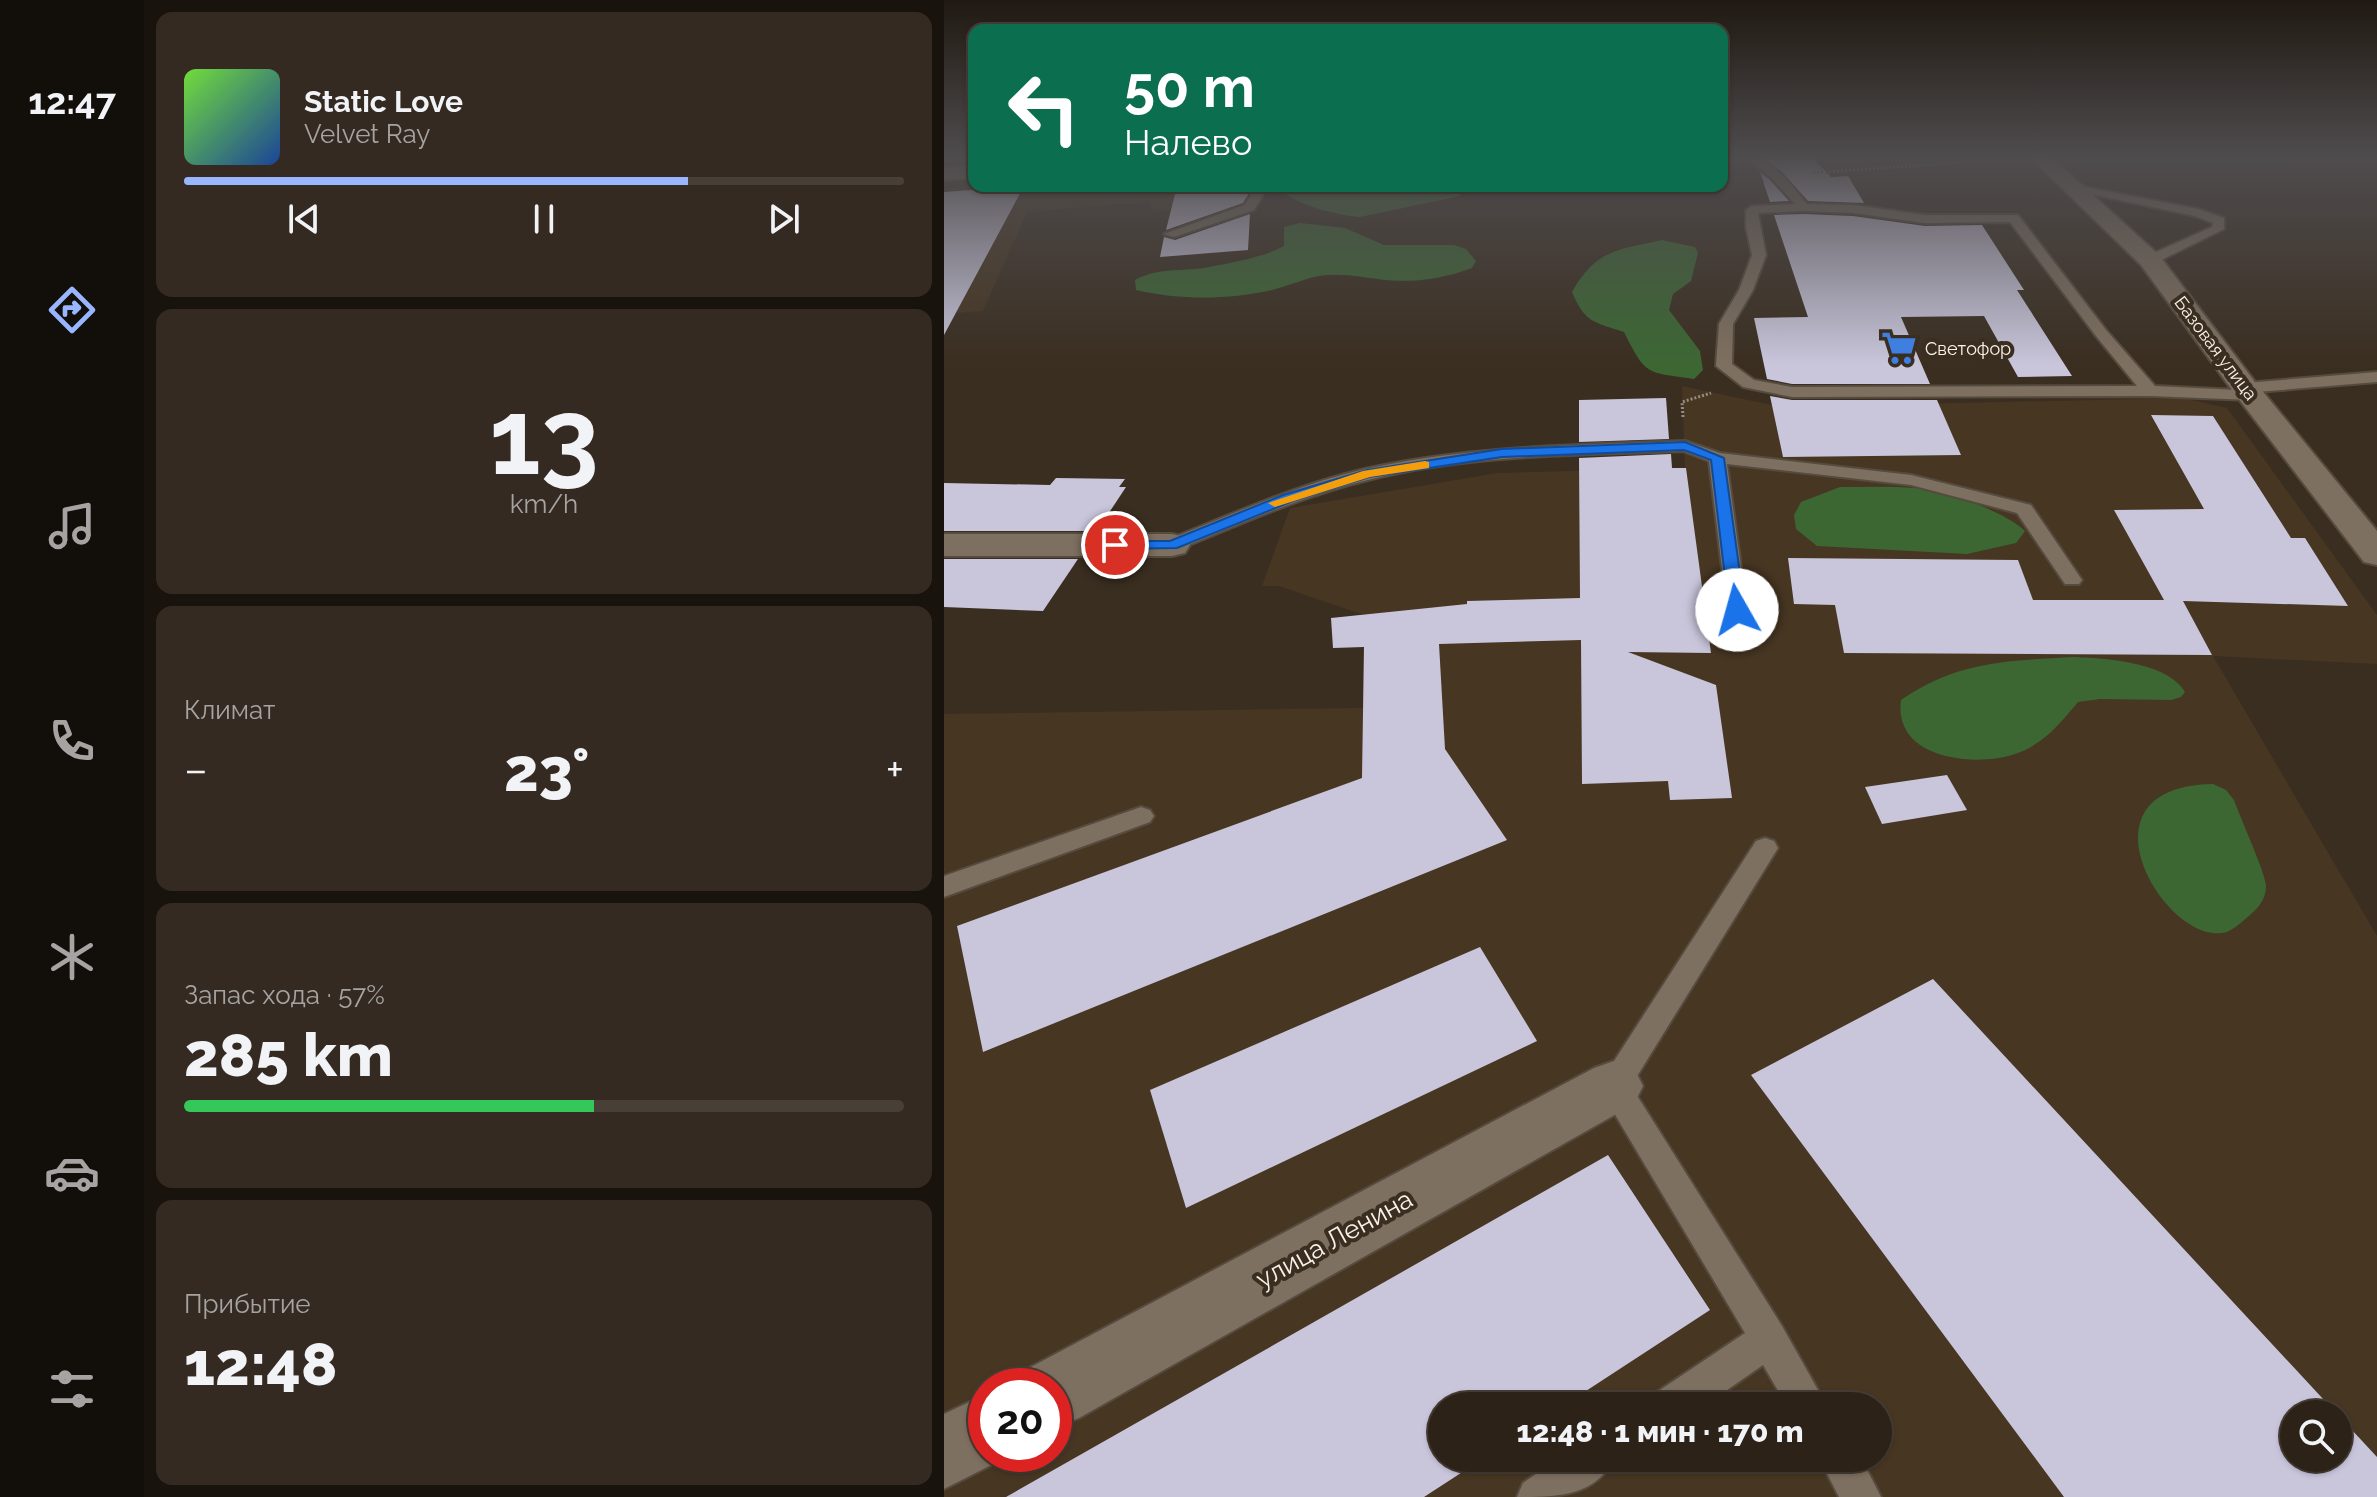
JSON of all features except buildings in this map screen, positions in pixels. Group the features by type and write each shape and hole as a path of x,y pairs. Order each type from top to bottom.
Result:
{"street":[{"name":"Базовая улица","path":"2114,226 2150,260 2248,391 2377,554"},
{"path":"944,545 1172,545"},
{"name":"улица Ленина","path":"1072,1383 1614,1086"},
{"path":"944,1453 968,1440"}],"lane":[{"path":"1170,234 1194,226"},
{"path":"1752,226 1759,255 1746,290 1726,324 1724,366 1749,384 1792,392 2248,391 2377,377"},
{"path":"2020,226 2101,333 2150,391"},
{"path":"2150,260 2218,229 2219,226"},
{"path":"1172,545 1288,498 1367,474 1502,453 1685,446 1717,458 1911,480 2024,509 2072,580"},
{"path":"1717,458 1737,610"},
{"path":"944,887 1141,816"},
{"path":"1765,848 1614,1086 1800,1392"},
{"path":"1691,1392 1769,1339"},
{"path":"1537,1497 1574,1472"},
{"path":"1847,1472 1861,1497"}],"path":[{"path":"1685,446 1682,402 1749,384"}],"shaded area":[{"path":"944,226 1021,226 983,311 944,314"},
{"path":"1682,386 1781,407 2183,398 2227,408 2377,615 2377,664 2213,656 2377,936 2377,1497 944,1497 944,714 1363,708 1364,615 1279,586 1262,586 1290,508 1497,473 1685,468"}],"green space":[{"path":"1284,227 1345,228 1384,245 1454,245 1466,249 1476,261 1472,268 1430,279 1398,281 1328,275 1238,296 1186,297 1136,290 1135,280 1151,273 1204,268 1275,250 1284,246"},
{"path":"1662,240 1695,247 1698,253 1691,281 1673,294 1669,310 1700,351 1703,370 1694,379 1649,369 1637,357 1624,332 1586,316 1572,292 1599,259"},
{"path":"1840,487 1906,487 1942,493 1989,509 2025,531 2016,543 1967,554 1817,546 1796,529 1794,515 1801,502"},
{"path":"2073,657 2118,661 2150,668 2177,682 2185,692 2171,700 2100,699 2078,702 2057,727 2032,746 2012,755 1976,760 1938,754 1922,746 1909,735 1902,720 1901,700 1943,677 1984,665"},
{"path":"2213,784 2226,790 2234,800 2266,886 2262,902 2255,910 2236,927 2222,933 2199,929 2176,913 2156,890 2142,862 2138,834 2147,809 2170,791"}],"slow traffic":[{"path":"1275,503 1367,474 1425,465"}],"place":[{"name":"Светофор","path":"1899,348"}],"route":[{"path":"1115,545 1172,545 1288,498 1367,474 1502,453 1685,446 1717,458 1737,610"}]}
